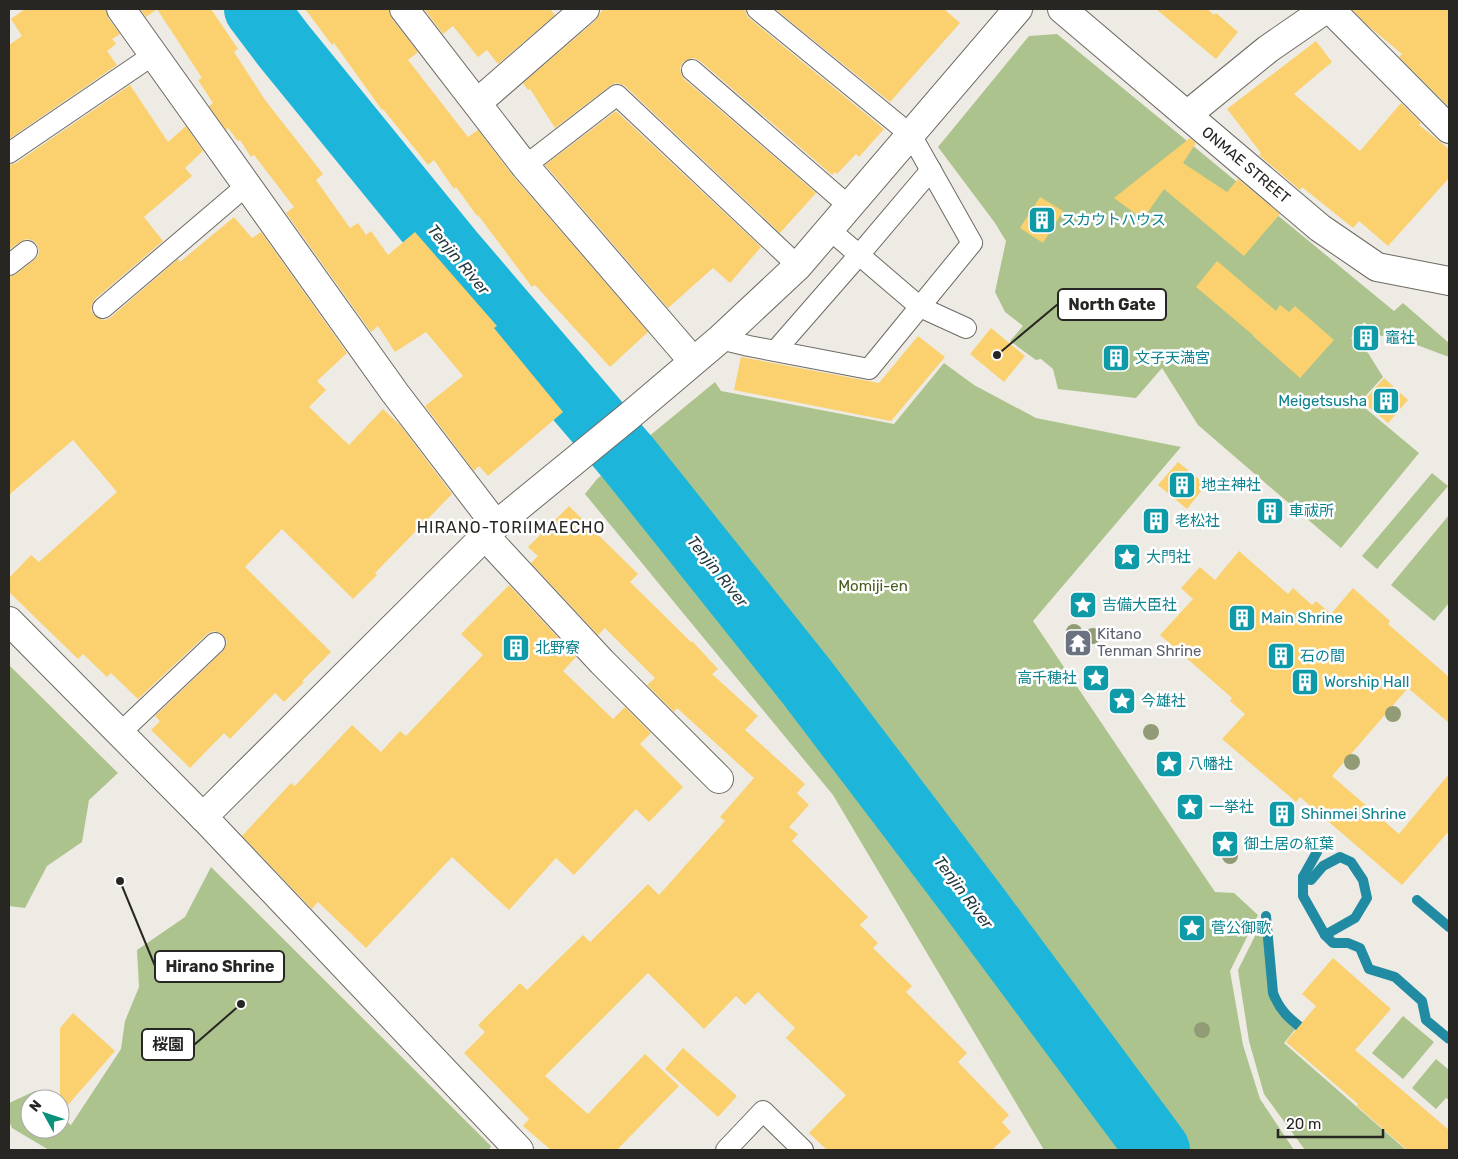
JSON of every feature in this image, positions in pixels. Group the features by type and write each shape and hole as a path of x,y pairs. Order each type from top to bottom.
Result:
{"street":[{"path":"120,9 395,393 490,531 602,662 719,779"},
{"path":"404,9 525,166 693,361"},
{"path":"477,103 584,9"},
{"path":"202,817 490,531 720,339 798,266 1018,9"},
{"name":"ONMAE STREET","path":"1062,9 1320,228 1377,267 1449,281"},
{"path":"1187,115 1268,49 1328,9 1448,126"},
{"path":"9,621 202,817 520,1150"}],"lane":[{"path":"720,339 869,369 972,243 911,135 757,9"},
{"path":"9,152 153,55"},
{"path":"692,70 850,207"},
{"path":"525,166 617,95 798,266"},
{"path":"776,350 931,170"},
{"path":"103,308 246,186"},
{"path":"830,230 920,307 966,328"},
{"path":"9,265 27,250"},
{"path":"120,733 214,643"},
{"path":"726,1150 763,1112 803,1150"}],"green space":[{"path":"1057,34 1394,311 1403,303 1449,343 1449,357 1393,336 1381,336 1364,322 1351,338 1368,353 1383,377 1359,403 1419,453 1341,548 1198,425 1162,368 1136,398 1058,389 1053,369 1041,359 1036,360 1010,341 1023,326 1005,312 995,292 1006,241 995,223 938,147 1029,36"},
{"name":"Momiji-en","path":"944,363 974,385 1036,418 1181,447 1033,621 1215,892 1234,893 1258,915 1230,971 1243,1045 1260,1099 1294,1150 1044,1150 833,795 585,494 597,479 715,382 721,391 894,424"},
{"path":"1432,473 1448,486 1377,569 1362,556"},
{"path":"1449,515 1449,603 1434,621 1391,585"},
{"path":"9,665 118,773 89,800 82,842 47,866 25,908 9,906"},
{"path":"211,867 491,1146 489,1150 49,1150 30,1139 70,1139 70,1124 121,1049 125,1021 139,987 137,950 185,917"},
{"path":"1264,918 1270,994 1279,1013 1297,1027 1284,1043 1406,1150 1305,1150 1264,1094 1249,1041 1238,970"},
{"path":"1403,1016 1434,1042 1403,1079 1372,1053"},
{"path":"1436,1059 1449,1070 1449,1100 1446,1098 1436,1109 1412,1088"},
{"path":"20,1098 20,1133 12,1128 9,1121 9,1103"}],"building":[{"path":"25,9 106,9 108,18 120,34 112,39 116,44 107,51 117,65 9,139 9,45 22,36 11,19"},
{"path":"140,9 157,9 146,17"},
{"path":"157,9 211,9 238,49 234,52 265,100 323,174 316,180 350,228 358,223 366,235 371,231 388,255 415,232 497,326 494,328 563,412 488,476 479,466 474,471 425,406 463,376 426,332 395,352 378,326 371,332 286,213 294,207 254,155 251,157 240,140 238,141 228,128 226,130 209,106 213,103 198,80 202,78"},
{"path":"305,9 389,9 392,19 418,52 408,60 468,137 478,130 513,176 648,332 610,367 535,285 532,287 456,187 454,189 434,160 428,165 382,110 334,43 332,45"},
{"path":"424,9 550,9 555,15 498,64 487,50 478,57 453,26 443,34"},
{"path":"603,9 745,9 749,18 884,129 859,157 856,154 837,174 835,172 832,175 700,61 694,58 683,62 680,68 684,79 816,193 780,233 621,84 615,83 610,86 555,128 530,89 528,90 523,83 595,21"},
{"path":"775,9 944,9 960,23 890,102"},
{"path":"1156,9 1207,9 1214,15 1216,13 1238,32 1216,59"},
{"path":"1352,9 1449,9 1449,107 1399,57 1402,54 1366,24"},
{"path":"1316,41 1332,62 1294,94 1360,151 1401,103 1421,123 1419,125 1449,149 1449,178 1388,246 1359,221 1353,228 1302,187 1300,190 1259,155 1261,153 1227,109"},
{"path":"130,85 168,142 186,126 203,151 185,168 192,176 144,217 163,241 95,299 91,311 94,315 106,320 111,317 178,259 180,262 234,217 252,238 261,232 347,353 317,381 326,390 309,407 349,445 383,409 400,425 452,494 375,573 377,575 353,599 282,529 245,567 331,652 284,702 275,693 230,739 224,733 190,768 151,730 160,721 155,716 223,651 227,641 223,635 213,631 207,634 138,699 111,673 107,677 83,654 78,659 9,592 9,578 31,555 39,562 117,492 73,440 9,495 9,277 34,260 38,256 39,250 36,243 26,239 9,250 9,165 16,163"},
{"path":"616,111 761,247 730,283 713,268 668,308 545,165"},
{"path":"1190,138 1196,143 1183,163 1227,192 1238,179 1280,214 1244,256 1164,189 1143,219 1114,198"},
{"name":"スカウトハウス","path":"1040,197 1063,211 1043,243 1020,228"},
{"path":"1217,261 1276,311 1280,305 1289,312 1295,306 1334,340 1300,378 1196,287"},
{"path":"991,328 1025,356 1004,382 970,354"},
{"path":"918,336 945,357 891,421 734,390 741,357 879,383"},
{"name":"Meigetsusha","path":"1384,378 1408,400 1388,423 1363,402"},
{"name":"地主神社","path":"1178,462 1206,485 1187,509 1158,485"},
{"path":"569,506 638,574 630,582 692,641 718,669 712,674 758,716 745,730 805,784 797,793 809,805 789,827 798,834 792,841 868,917 860,925 878,943 873,948 912,986 906,992 967,1053 958,1062 1009,1115 1002,1122 1011,1132 992,1150 827,1150 809,1133 846,1095 786,1038 795,1028 758,992 745,1005 736,996 704,1029 648,973 545,1076 588,1114 645,1054 679,1086 617,1150 551,1150 523,1126 529,1119 464,1053 485,1032 478,1025 520,983 527,990 583,935 590,942 648,884 659,895 725,821 720,817 754,778 677,708 674,712 647,685 655,678 605,628 598,635 531,563 538,556 528,547"},
{"path":"1239,551 1288,594 1293,588 1312,605 1316,601 1331,614 1353,588 1390,621 1388,624 1449,677 1449,723 1408,688 1332,776 1399,834 1449,774 1449,831 1402,885 1300,797 1296,802 1222,739 1245,714 1230,701 1232,698 1160,635 1193,599 1181,588 1200,567 1215,580"},
{"path":"509,585 576,657 563,671 613,719 625,707 651,733 640,744 683,787 649,822 636,809 574,875 556,858 509,910 452,857 366,948 318,902 312,909 242,836 291,783 295,786 352,725 381,752 400,731 406,736 483,655 461,634"},
{"path":"1333,958 1391,1009 1355,1050 1449,1130 1449,1150 1407,1150 1357,1106 1358,1104 1286,1042 1316,1006 1302,994"},
{"path":"73,1013 115,1051 70,1103 70,1089 60,1089 60,1028"},
{"path":"683,1048 737,1096 718,1117 665,1069"}],"waterway":[{"name":"Tenjin River","path":"256,9 451,251 628,458 806,681 970,897 1158,1150"},
{"path":"1317,852 1303,877 1303,896 1325,935 1333,943 1348,943 1360,948 1369,969 1395,977 1422,1001 1426,1020 1449,1039"},
{"path":"1303,877 1311,880 1323,866 1340,857 1351,862 1363,880 1367,898 1355,918 1325,935"},
{"path":"1417,900 1449,927"},
{"path":"1266,916 1273,993 1284,1012 1310,1035"}],"place":[{"name":"スカウトハウス","path":"1042,220"},
{"name":"竈社","path":"1366,338"},
{"name":"North Gate","path":"997,355"},
{"name":"文子天満宮","path":"1116,358"},
{"name":"Meigetsusha","path":"1386,401"},
{"name":"地主神社","path":"1182,485"},
{"name":"車祓所","path":"1270,511"},
{"name":"老松社","path":"1156,521"},
{"name":"大門社","path":"1127,557"},
{"name":"吉備大臣社","path":"1083,605"},
{"name":"Main Shrine","path":"1242,618"},
{"name":"Kitano Tenman Shrine","path":"1078,643"},
{"name":"北野寮","path":"516,648"},
{"name":"石の間","path":"1281,656"},
{"name":"高千穂社","path":"1096,678"},
{"name":"Worship Hall","path":"1305,682"},
{"name":"今雄社","path":"1122,701"},
{"name":"八幡社","path":"1169,764"},
{"name":"一挙社","path":"1190,807"},
{"name":"Shinmei Shrine","path":"1282,814"},
{"name":"御土居の紅葉","path":"1225,844"},
{"name":"Hirano Shrine","path":"120,881"},
{"name":"菅公御歌","path":"1192,928"},
{"name":"桜園","path":"241,1004"}],"district":[{"name":"HIRANO-TORIIMAECHO","path":"511,527"}]}
